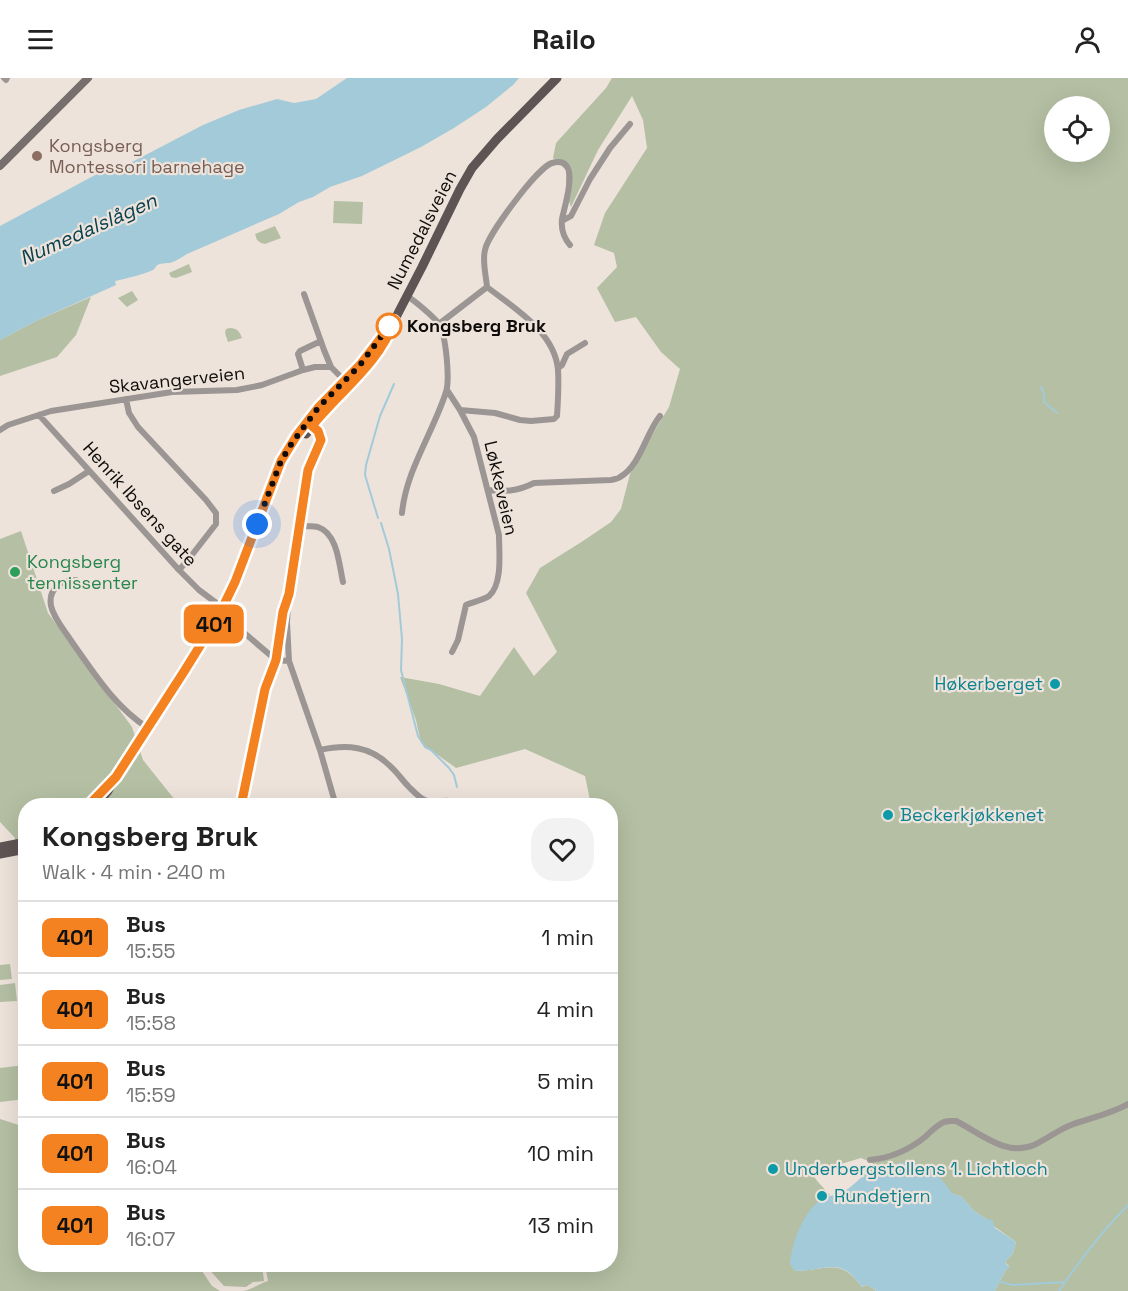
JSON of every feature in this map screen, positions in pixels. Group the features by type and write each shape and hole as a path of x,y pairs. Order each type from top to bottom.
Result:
{"main road":[{"path":"0,166 88,78"},
{"name":"Numedalsveien","path":"102,798 223,608 287,451 310,424 324,401 347,383 376,354 390,331 443,221 470,172 489,147 556,78"},
{"name":"Numedalsveien","path":"96,798 116,777"},
{"path":"0,847 18,844"},
{"path":"0,854 18,851"}],"street":[{"path":"562,221 571,216 590,179 630,124"},
{"path":"460,410 495,413 531,421 554,419 556,416 558,371 554,353 546,338 531,322 487,287 484,259 486,244 508,211 548,164 554,162 565,165 569,172 570,182 562,221 565,239 570,245"},
{"path":"439,324 487,287"},
{"path":"304,294 331,367 347,383"},
{"path":"402,513 412,471 447,390 448,374 446,348 439,324 407,296"},
{"path":"303,370 298,354 321,341"},
{"path":"558,371 567,354 585,343"},
{"name":"Skavangerveien","path":"0,430 8,425 51,411 172,392 237,390 262,385 303,370 323,366 331,367"},
{"name":"Løkkeveien","path":"447,390 474,437 499,535 499,569 495,588 488,597 466,605 458,640 452,652"},
{"path":"126,399 129,413 138,427 216,513 216,524 180,570"},
{"name":"Henrik Ibsens gate","path":"39,415 199,590 223,608"},
{"path":"488,490 512,492 534,483 611,480 621,477 636,461 660,416"},
{"path":"310,424 318,431 321,440 308,470 289,594 287,622 289,661 320,750 334,798"},
{"path":"54,491 89,471"},
{"path":"299,526 317,527 328,533 334,541 343,582"},
{"path":"76,580 65,581 56,586 52,594 51,605 57,619 101,684 123,708 148,728"},
{"path":"243,798 265,689 276,660 283,612 289,594"},
{"path":"228,619 276,660 289,661"},
{"path":"320,750 356,747 369,751 389,765 422,798"},
{"path":"870,1160 885,1158 903,1151 950,1120 989,1140 1017,1148 1034,1144 1062,1129 1106,1115 1128,1104"}],"green space":[{"path":"612,78 1128,78 1128,1291 995,1291 1009,1266 1005,1262 1013,1253 1016,1242 974,1211 961,1196 873,1178 867,1172 873,1163 861,1158 833,1169 825,1166 814,1168 812,1174 830,1195 824,1198 795,1271 839,1268 854,1277 862,1287 867,1285 875,1291 243,1291 268,1281 266,1272 618,1272 618,798 590,798 585,776 525,749 456,768 421,743 416,720 400,677 439,684 480,696 514,647 534,676 557,652 526,593 540,568 611,522 621,509 630,474 669,407 680,369 661,352 636,317 615,322 597,288 617,267 614,253 594,245 605,213 647,148 643,120 632,96 598,150 571,207 566,193 566,170 553,158 556,143 606,88"},
{"path":"334,201 363,202 362,224 333,223"},
{"path":"275,226 281,238 265,244 257,240 255,234"},
{"path":"189,264 192,272 176,278 171,277 169,273"},
{"path":"132,291 138,300 127,307 118,298"},
{"path":"91,297 76,335 57,357 0,376 0,340 38,320"},
{"path":"226,329 238,331 242,338 228,342 225,333"},
{"path":"21,531 48,613 132,727 143,760 173,798 18,798 18,852 15,838 0,822 0,539"},
{"path":"10,964 12,979 0,980 0,965"},
{"path":"15,983 17,1001 0,1002 0,985"},
{"path":"18,1066 18,1100 0,1102 0,1068"},
{"path":"0,1119 18,1125 18,1272 203,1272 212,1286 220,1291 0,1291"},
{"path":"211,1272 263,1272 264,1281 253,1282 246,1287 224,1286"}],"water":[{"name":"Numedalslågen","path":"347,78 519,78 486,107 421,147 362,176 330,187 279,214 170,263 158,264 153,270 115,281 116,285 0,340 0,226 97,174 134,161 203,125 239,110 277,99 294,103 316,99"},
{"name":"Rundetjern","path":"907,1162 923,1166 934,1172 953,1194 961,1196 974,1211 988,1220 992,1219 995,1228 1016,1242 1013,1253 1005,1262 1010,1267 1005,1271 995,1291 875,1291 867,1285 862,1287 854,1277 839,1268 795,1271 790,1264 793,1246 804,1219 816,1204 823,1198 844,1191 867,1172 873,1178 877,1177 894,1164"}],"waterway":[{"path":"378,518 365,475 366,465 380,416 394,384"},
{"path":"1041,387 1044,402 1057,413"},
{"path":"381,523 398,594 402,639 401,670 418,736 425,747 449,768 454,775 457,787"},
{"path":"1059,1291 1092,1246 1128,1205"},
{"path":"1000,1282 1013,1285 1065,1282"}],"bus line":[{"name":"401","path":"96,798 116,777 219,615 235,582 281,461 292,443 318,408 360,365 394,321 383,344 366,367 312,426 318,431 321,440 311,461 305,483 289,594 283,612 276,660 265,689 243,798"}],"place":[{"name":"Kongsberg Montessori barnehage","path":"37,156"},
{"name":"Kongsberg Bruk","path":"389,326"},
{"name":"Kongsberg tennissenter","path":"15,572"},
{"name":"Høkerberget","path":"1055,684"},
{"name":"Beckerkjøkkenet","path":"888,815"},
{"name":"Underbergstollens 1. Lichtloch","path":"773,1169"},
{"name":"Rundetjern","path":"822,1196"}],"route":[{"path":"257,524 281,461 292,443 330,394 360,365 389,326"}]}
